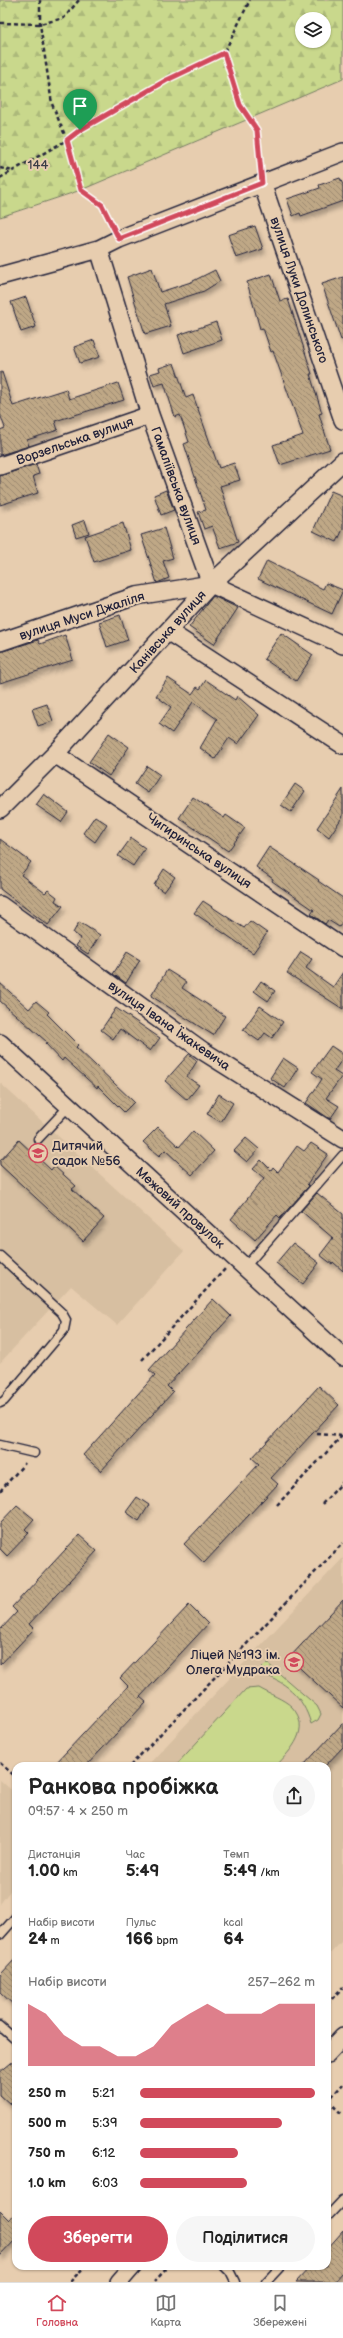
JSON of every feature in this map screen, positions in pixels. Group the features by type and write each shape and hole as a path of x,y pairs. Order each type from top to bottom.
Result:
{"street":[{"path":"0,276 99,249 119,239 343,152"},
{"name":"вулиця Луки Долинського","path":"262,183 343,420"},
{"name":"Гамаліївська вулиця","path":"99,249 150,415 212,584"},
{"name":"Ворзельська вулиця","path":"0,466 150,415"},
{"name":"Канівська вулиця","path":"0,809 55,754 212,584 343,461"},
{"path":"212,584 343,645"},
{"name":"вулиця Муси Джаліля","path":"0,642 136,596 212,584"},
{"path":"169,632 343,745"},
{"name":"Чигиринська вулиця","path":"55,754 343,948"},
{"name":"вулиця Івана Їжакевича","path":"0,906 203,1051 343,1140"},
{"name":"Межовий провулок","path":"0,1043 343,1357"},
{"path":"331,2050 343,2037"},
{"path":"119,2282 130,2270"}],"lane":[{"path":"38,1139 69,1106"},
{"path":"245,1268 343,1155"},
{"path":"0,1256 62,1313 66,1320 64,1330 4,1401 0,1403"},
{"path":"0,1445 34,1453"},
{"path":"0,1935 12,1922"},
{"path":"0,2026 12,2036"},
{"path":"331,2213 343,2200"},
{"path":"228,2270 234,2282"},
{"path":"266,2282 277,2270"}],"path":[{"path":"40,0 40,24 52,104 67,140 81,190 102,205 119,239"},
{"path":"0,23 40,24 64,18 79,0"},
{"path":"0,178 167,80 224,53 250,0"},
{"path":"224,53 240,105 257,130 262,183"},
{"path":"0,168 13,171"},
{"path":"142,1360 228,1265"},
{"path":"317,1434 342,1436"},
{"path":"277,1505 342,1436"},
{"path":"0,1491 34,1453"},
{"path":"322,1504 343,1482"},
{"path":"134,1762 343,1544"},
{"path":"0,1763 12,1774"},
{"path":"331,2000 343,1987"},
{"path":"331,2098 343,2084"},
{"path":"331,2105 343,2115"},
{"path":"70,2282 81,2270"},
{"path":"154,2282 165,2270"}],"shaded area":[{"name":"Дитячий садок №56","path":"0,1083 184,1251 117,1325 71,1286 0,1363"},
{"name":"Ліцей №193 ім. Олега Мудрака","path":"343,1558 343,1940 331,1953 331,1762 151,1762"},
{"path":"0,1780 12,1790 12,1888 0,1904"}],"green space":[{"name":"144","path":"0,0 343,0 343,79 81,190 0,217"},
{"path":"267,1663 317,1706 321,1714 318,1720 311,1724 303,1705 292,1691 276,1680 257,1673"},
{"path":"259,1688 281,1699 289,1704 298,1715 300,1731 288,1753 280,1762 179,1762 246,1689"}],"building":[{"path":"340,178 343,185 343,201 301,216 300,213 293,216 287,199 320,188 319,185"},
{"path":"255,226 263,249 236,258 228,235"},
{"path":"152,268 160,292 191,282 215,270 220,281 204,291 164,304 171,326 145,334 127,277"},
{"path":"271,274 280,301 288,299 312,374 310,374 322,413 319,414 330,449 280,465 273,445 303,435 273,351 271,352 263,328 260,329 247,282"},
{"path":"343,277 343,339 341,340 322,284"},
{"path":"26,297 36,327 21,332 11,302"},
{"path":"216,322 222,340 184,353 178,335"},
{"path":"94,340 100,357 80,363 74,347"},
{"path":"174,363 186,398 193,395 219,468 234,463 240,480 220,486 238,542 220,548 212,526 204,529 198,512 206,510 184,444 189,442 180,415 175,417 164,383 154,386 150,374 160,371 159,368"},
{"path":"2,372 13,406 66,389 69,399 118,383 124,400 55,421 58,430 27,440 29,446 0,455 0,430 5,428 0,414 0,373"},
{"path":"36,464 39,474 33,476 38,493 0,505 0,476"},
{"path":"166,490 174,510 161,515 154,495"},
{"path":"331,491 343,496 343,529 337,542 313,531"},
{"path":"85,520 89,533 76,537 72,525"},
{"path":"123,523 131,550 94,562 85,536"},
{"path":"164,528 173,558 163,561 169,578 157,583 141,535"},
{"path":"267,561 323,589 326,583 343,590 332,614 258,579"},
{"path":"213,596 238,608 214,644 189,627"},
{"path":"120,615 128,640 107,647 99,622"},
{"path":"281,633 313,655 296,681 264,659"},
{"path":"65,635 73,660 0,683 0,652 38,640 40,644"},
{"path":"168,678 192,694 197,687 200,689 206,680 235,700 237,696 259,715 238,744 229,738 215,759 200,748 217,719 193,702 172,733 159,724 171,707 156,696"},
{"path":"47,704 53,721 38,726 32,709"},
{"path":"109,733 129,747 109,776 89,762"},
{"path":"147,766 160,775 148,793 135,784"},
{"path":"295,784 305,791 291,812 281,805"},
{"path":"343,789 343,816 329,837 317,828"},
{"path":"44,794 68,812 61,822 36,805"},
{"path":"193,797 224,818 226,815 245,828 228,851 179,818"},
{"path":"95,816 107,824 95,842 83,833"},
{"path":"131,838 145,848 133,866 118,856"},
{"path":"0,839 31,862 21,875 45,893 48,890 57,897 55,901 63,906 48,925 0,889"},
{"path":"269,847 319,880 318,881 343,898 343,921 339,927 328,920 325,924 311,914 314,910 272,881 273,879 256,867"},
{"path":"164,869 175,877 164,892 154,885"},
{"path":"203,901 244,928 250,921 267,933 253,953 194,913"},
{"path":"79,922 100,935 88,954 76,946 81,938 73,933"},
{"path":"127,952 140,960 126,983 113,974"},
{"path":"301,952 312,959 306,968 333,987 343,972 343,1009 287,973"},
{"path":"167,970 186,982 182,988 225,1016 213,1035 151,996"},
{"path":"261,981 275,991 268,1001 254,991"},
{"path":"0,983 29,1009 36,1001 49,1012 47,1014 78,1045 76,1047 134,1102 124,1112 98,1086 97,1088 64,1058 62,1061 45,1043 47,1042 0,1001"},
{"path":"260,1006 283,1022 272,1038 265,1033 259,1041 243,1030"},
{"path":"116,1008 160,1038 150,1051 120,1029 113,1039 101,1030"},
{"path":"331,1046 343,1054 343,1058 334,1071 342,1076 326,1098 339,1106 330,1119 306,1103 322,1079 312,1072"},
{"path":"189,1054 197,1061 187,1077 199,1085 187,1100 165,1081"},
{"path":"283,1058 298,1068 285,1088 270,1078"},
{"path":"219,1094 233,1103 221,1122 207,1114"},
{"path":"158,1127 179,1147 193,1131 214,1151 192,1175 165,1150 159,1156 143,1142"},
{"path":"246,1138 259,1149 247,1162 234,1151"},
{"path":"19,1140 51,1170 54,1166 76,1186 72,1189 104,1218 83,1241 0,1165 0,1161"},
{"path":"311,1143 328,1154 307,1184 309,1186 280,1218 277,1215 255,1240 231,1219 264,1178 253,1169 261,1160 271,1170 273,1167 278,1172 297,1146 304,1151"},
{"path":"317,1193 343,1214 343,1271 333,1262 332,1264 320,1255 333,1238 301,1211"},
{"path":"293,1243 319,1263 303,1284 276,1263"},
{"path":"213,1299 231,1316 167,1386 173,1392 101,1471 83,1455 155,1375 149,1370"},
{"path":"319,1386 339,1405 271,1478 278,1484 204,1563 184,1544 259,1464 252,1458"},
{"path":"137,1497 149,1505 139,1521 126,1512"},
{"path":"17,1505 34,1519 25,1529 29,1533 7,1556 0,1549 0,1523"},
{"path":"79,1535 97,1551 29,1624 34,1629 0,1665 0,1630 17,1612 12,1607"},
{"path":"343,1600 343,1708 289,1658"},
{"path":"189,1605 208,1624 140,1697 146,1702 90,1762 57,1762 128,1686 120,1678"},
{"path":"343,1723 343,1747 329,1762 307,1762"},
{"path":"12,1962 12,2003 0,1992 0,1975"},
{"path":"12,2062 12,2102 10,2104 0,2095 0,2072"},
{"path":"0,2211 9,2220 12,2217 12,2243 0,2256"},
{"path":"343,2231 343,2273 335,2282 296,2282 307,2270 331,2270 331,2244"}],"place":[{"name":"Дитячий садок №56","path":"38,1153"},
{"name":"Ліцей №193 ім. Олега Мудрака","path":"294,1662"}],"route":[{"path":"224,53 240,105 257,130 262,183 119,239 102,205 81,190 67,140 80,130 167,80 224,53"}]}
